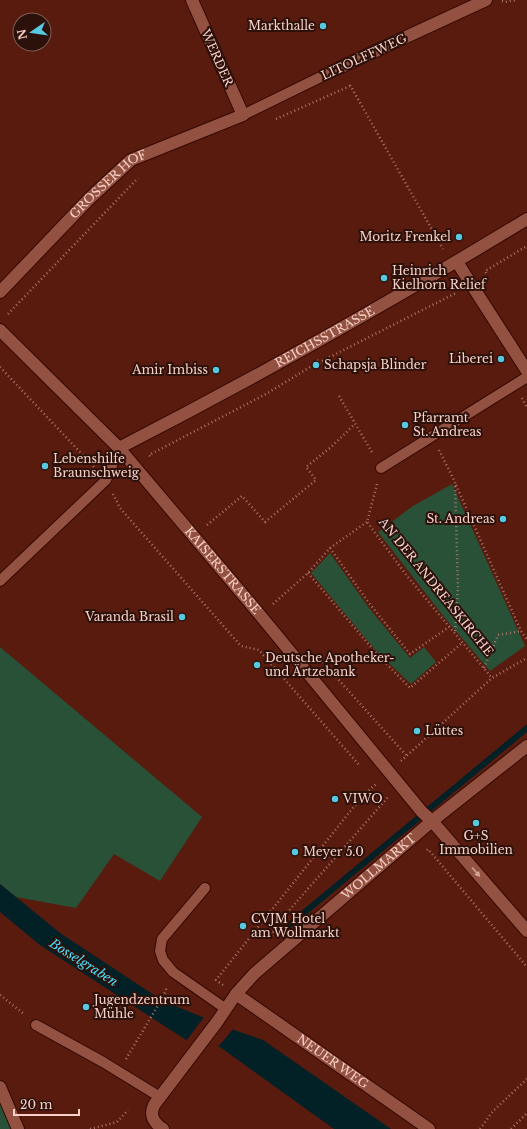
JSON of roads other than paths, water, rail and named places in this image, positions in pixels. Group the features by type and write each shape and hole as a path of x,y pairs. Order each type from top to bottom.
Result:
{"street":[{"name":"WERDER","path":"192,0 243,115"},
{"name":"LITOLFFWEG","path":"341,67 486,0"},
{"name":"GROSSER HOF","path":"0,292 89,199 131,160 243,115"},
{"name":"REICHSSTRASSE","path":"119,448 309,346 457,262 527,219"},
{"path":"457,262 527,371"},
{"name":"KAISERSTRASSE","path":"0,330 119,448 260,615 426,816 527,931"},
{"name":"WOLLMARKT","path":"162,1129 155,1123 152,1116 153,1108 236,994 254,974 426,816 527,746"},
{"name":"NEUER WEG","path":"236,994 429,1129"},
{"path":"0,1087 18,1129"}],"lane":[{"name":"LITOLFFWEG","path":"243,115 341,67"},
{"path":"382,468 527,377"},
{"path":"0,581 106,480 119,448"},
{"path":"205,888 162,939 160,951 163,960 173,972 226,1009"},
{"path":"36,1025 160,1097"}],"water":[{"name":"Bosselgraben","path":"0,884 60,933 163,1001 234,1030 263,1040 391,1129 334,1129 220,1047 186,1040 40,945 0,912"}],"waterway":[{"path":"288,926 527,728"}],"place":[{"name":"Markthalle","path":"323,26"},
{"name":"Moritz Frenkel","path":"459,237"},
{"name":"Heinrich Kielhorn Relief","path":"384,278"},
{"name":"Liberei","path":"501,359"},
{"name":"Schapsja Blinder","path":"316,365"},
{"name":"Amir Imbiss","path":"216,370"},
{"name":"Pfarramt St. Andreas","path":"405,425"},
{"name":"Lebenshilfe Braunschweig","path":"45,466"},
{"name":"St. Andreas","path":"503,519"},
{"name":"Varanda Brasil","path":"182,617"},
{"name":"Deutsche Apotheker- und Ärtzebank","path":"257,665"},
{"name":"Lüttes","path":"417,731"},
{"name":"VIWO","path":"335,799"},
{"name":"G+S Immobilien","path":"476,823"},
{"name":"Meyer 5.0","path":"295,852"},
{"name":"CVJM Hotel am Wollmarkt","path":"243,926"},
{"name":"Jugendzentrum Mühle","path":"86,1007"}]}
